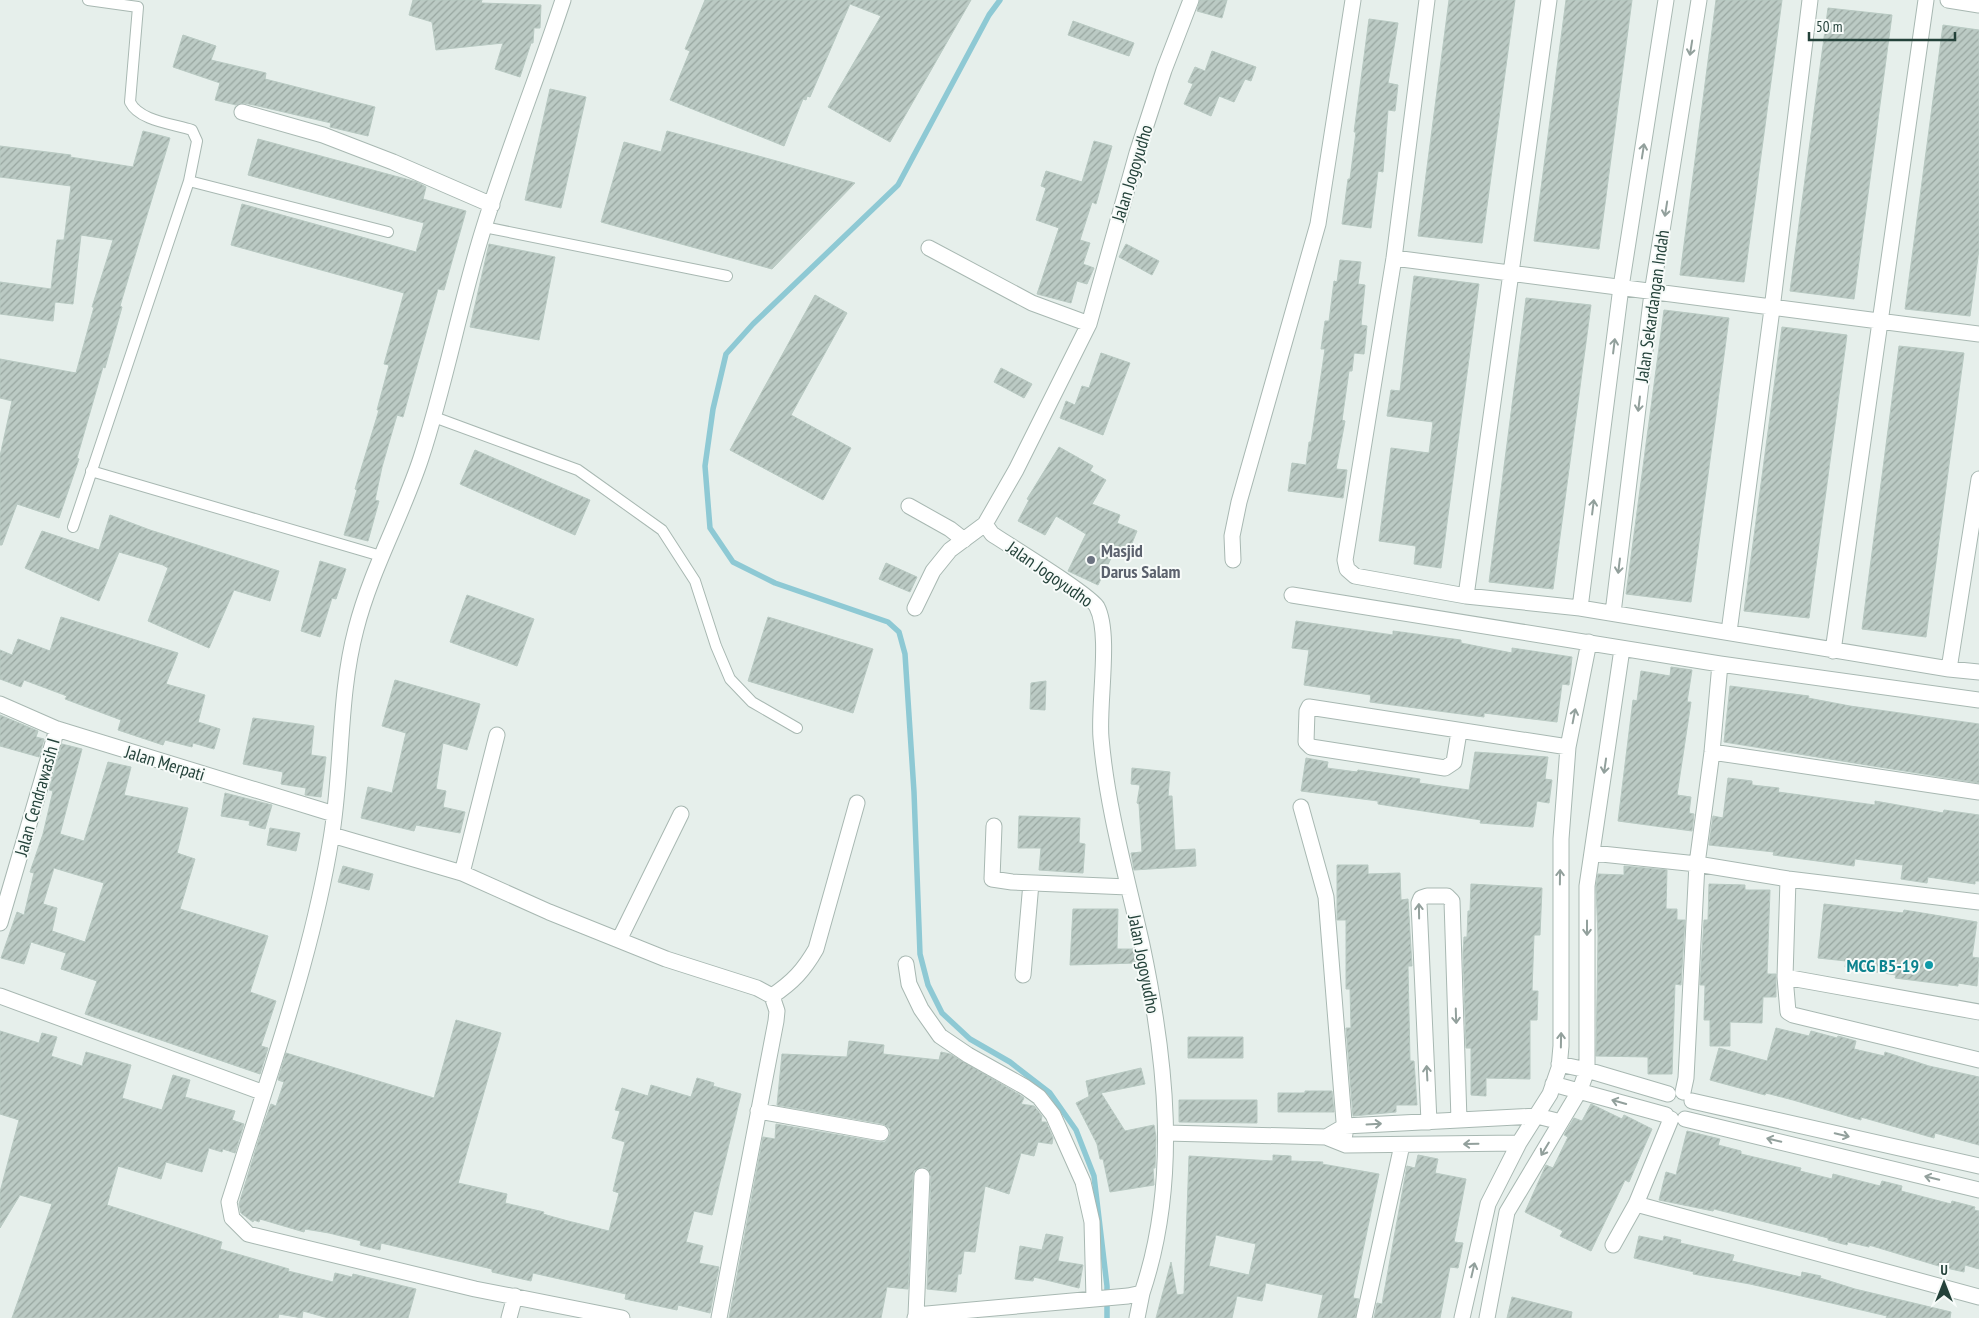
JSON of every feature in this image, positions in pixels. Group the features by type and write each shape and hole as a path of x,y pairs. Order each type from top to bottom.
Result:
{"street":[{"path":"563,0 536,83 484,227 434,417 415,477 367,589 349,656 332,835 321,894 294,1001 229,1202 232,1218 248,1234 475,1289 622,1318"},
{"name":"Jalan Jogoyudho","path":"1137,1318 1135,1295 1150,1270 1166,1171 1164,1071 1142,947 1116,833 1101,737 1103,625 1101,614 1096,604 992,534 985,524 1016,470 1089,324 1137,153 1164,70 1191,0"},
{"path":"1233,560 1232,536 1239,502 1318,224 1353,0"},
{"path":"1427,0 1394,258 1345,560 1348,569 1355,576 1366,580 1466,596 1580,608 1833,651 1979,672"},
{"path":"1466,596 1549,0"},
{"name":"Jalan Sekardangan Indah","path":"1580,608 1621,287 1666,0"},
{"name":"Jalan Sekardangan Indah","path":"1613,613 1652,293 1699,0"},
{"path":"1729,632 1772,309 1810,0"},
{"path":"1833,651 1926,0"},
{"path":"1948,0 1979,5"},
{"path":"242,112 323,135 393,162 492,205"},
{"path":"929,248 1032,303 1089,324"},
{"path":"1394,258 1510,272 1772,309 1979,334"},
{"path":"1949,668 1979,479"},
{"path":"909,506 950,528 964,540"},
{"path":"915,608 933,571 950,550 985,524"},
{"path":"1292,595 1720,664 1979,700"},
{"path":"1462,1318 1488,1204 1520,1142 1537,1116 1553,1084 1559,1064 1561,1046 1561,839 1568,747 1588,642"},
{"path":"1486,1318 1507,1212 1580,1090 1587,1070 1587,886 1622,649"},
{"path":"1674,1118 1690,1114 1681,1096 1686,1078 1697,864 1712,752 1720,664"},
{"name":"Jalan Merpati","path":"0,704 57,729 334,814"},
{"path":"1459,732 1454,762 1445,768 1311,747 1306,742 1307,711 1309,707 1459,732 1568,747"},
{"name":"Jalan Cendrawasih I","path":"0,923 57,729"},
{"path":"462,873 497,736"},
{"path":"1712,752 1979,792"},
{"path":"772,996 794,981 805,968 816,948 857,803"},
{"path":"1301,807 1326,898 1346,1146"},
{"path":"620,938 681,814"},
{"path":"994,826 992,879 1031,883 1128,887"},
{"path":"332,835 462,873 549,912 620,938 666,959 757,988 772,996 777,1011 776,1021 719,1318"},
{"path":"1592,852 1697,864 1788,879 1979,902"},
{"path":"1788,879 1786,1008 1793,1015 1979,1060"},
{"path":"1023,975 1031,883"},
{"path":"1429,1122 1419,903 1421,898 1426,896 1447,896 1452,901 1459,1120"},
{"path":"906,964 909,984 920,1009 940,1036 968,1055 1025,1087 1039,1097 1054,1115 1082,1182 1092,1222 1099,1299"},
{"path":"1785,977 1979,1012"},
{"path":"0,996 264,1093"},
{"path":"1559,1064 1681,1096 1979,1166"},
{"path":"1553,1084 1580,1090 1674,1118 1979,1190"},
{"path":"1674,1118 1663,1103 1681,1096"},
{"path":"758,1112 881,1134"},
{"path":"1326,1137 1345,1126 1537,1116 1561,1122"},
{"path":"1613,1245 1636,1204 1674,1118"},
{"path":"1166,1132 1326,1137 1346,1146 1520,1142"},
{"path":"1364,1318 1402,1146"},
{"path":"922,1176 915,1316 1135,1295"},
{"path":"1636,1204 1979,1297"},
{"path":"509,1318 515,1296"}],"lane":[{"path":"74,527 90,471 189,181 196,135 192,130 142,115 134,109 130,102 139,4 88,0"},
{"path":"189,181 388,232"},
{"path":"484,227 727,276"},
{"path":"434,417 578,470 662,530 695,581 716,646 730,679 752,702 797,728"},
{"path":"90,471 381,556"}],"building":[{"path":"413,0 482,0 481,3 541,5 540,28 534,28 533,43 531,43 520,77 495,69 503,43 436,50 432,22 409,15"},
{"path":"705,0 971,0 890,142 828,107 881,16 850,4 810,97 807,96 806,100 803,99 784,146 670,100 690,51 685,49"},
{"path":"1200,0 1227,0 1222,18 1197,11"},
{"path":"1449,0 1515,0 1482,243 1418,236"},
{"path":"1566,0 1632,0 1599,249 1534,241"},
{"path":"1716,0 1782,0 1744,282 1680,275"},
{"path":"1828,8 1892,15 1854,299 1790,291"},
{"path":"1369,19 1398,23 1388,83 1398,85 1395,111 1388,110 1383,172 1378,171 1371,228 1342,224 1348,179 1350,179 1356,132 1354,132"},
{"path":"1073,21 1134,43 1129,56 1068,35"},
{"path":"1943,25 1979,30 1979,250 1970,316 1905,309"},
{"path":"183,35 216,46 211,60 266,73 265,79 375,107 368,136 330,127 331,123 244,103 236,105 215,100 220,83 173,67"},
{"path":"1212,51 1256,67 1251,81 1245,79 1234,102 1219,96 1211,116 1184,104 1193,84 1188,82 1195,67 1205,71"},
{"path":"550,89 586,97 561,208 525,200"},
{"path":"143,131 170,138 120,306 122,307 105,368 103,367 77,458 79,459 59,518 17,504 2,545 0,545 0,456 12,401 0,398 0,359 76,373 94,307 92,307 113,240 81,235 73,304 55,302 53,321 0,314 0,282 51,289 57,240 64,240 71,186 0,177 0,146 71,155 70,157 133,167"},
{"path":"667,131 855,183 772,269 601,222 624,142 661,152"},
{"path":"258,139 417,182 426,187 423,199 466,211 444,290 438,289 403,417 397,415 382,467 375,500 379,501 368,541 344,535 357,490 355,489 379,410 377,410 389,365 384,364 404,293 231,245 242,204 416,252 424,223 248,175"},
{"path":"1094,141 1112,146 1096,204 1092,202 1080,240 1090,243 1083,264 1094,268 1087,284 1077,281 1071,303 1037,294 1059,228 1036,220 1046,188 1041,186 1046,171 1082,182"},
{"path":"489,244 555,257 539,340 470,327"},
{"path":"1126,244 1159,261 1152,275 1119,257"},
{"path":"1340,260 1361,262 1358,284 1365,285 1361,325 1367,326 1364,354 1354,353 1352,371 1349,371 1342,420 1345,421 1336,469 1347,470 1343,498 1288,491 1292,463 1306,465 1325,349 1321,349 1325,321 1329,321 1334,281 1337,282"},
{"path":"1414,276 1479,284 1441,568 1414,564 1416,546 1379,541 1391,448 1429,453 1433,422 1387,416 1391,390 1400,391"},
{"path":"815,295 847,313 791,415 851,448 823,500 730,450"},
{"path":"1526,298 1591,305 1553,589 1489,582"},
{"path":"1664,310 1729,318 1691,602 1626,594"},
{"path":"1782,327 1847,335 1809,618 1744,611"},
{"path":"1899,346 1964,353 1926,637 1862,629"},
{"path":"1101,353 1130,363 1103,435 1060,418 1066,401 1075,405 1082,386 1089,388"},
{"path":"1001,368 1032,384 1024,398 994,382"},
{"path":"1059,447 1093,466 1090,471 1106,480 1092,504 1120,515 1117,523 1137,531 1128,553 1116,548 1098,585 1068,571 1086,534 1056,516 1045,535 1018,521 1029,500 1027,499"},
{"path":"475,450 590,500 575,535 460,484"},
{"path":"110,515 150,530 279,571 270,601 234,590 209,648 148,621 168,568 163,565 119,552 99,601 25,568 42,531 99,550"},
{"path":"320,561 346,569 336,599 332,598 320,637 301,631"},
{"path":"886,563 917,577 910,592 879,579"},
{"path":"467,595 534,619 517,666 450,642"},
{"path":"61,617 178,653 166,684 205,695 198,722 220,729 214,749 193,743 192,747 165,740 163,745 118,730 121,720 65,699 67,696 24,680 21,687 0,679 0,650 12,655 18,639 50,651"},
{"path":"768,617 873,649 853,713 748,681"},
{"path":"1296,621 1393,635 1393,631 1461,640 1461,643 1512,653 1512,648 1572,657 1569,685 1562,684 1557,722 1484,713 1484,717 1370,702 1371,695 1304,685 1309,650 1292,648"},
{"path":"1671,667 1692,670 1687,702 1691,702 1677,795 1691,797 1689,813 1694,814 1692,831 1618,821 1633,700 1637,701 1641,671 1670,676"},
{"path":"395,680 480,704 467,750 443,743 436,789 446,791 443,807 465,812 460,833 416,825 414,831 361,818 368,787 392,793 406,733 382,726"},
{"path":"1046,681 1045,710 1030,709 1031,683"},
{"path":"1730,686 1809,696 1808,698 1850,706 1979,724 1979,783 1724,742"},
{"path":"0,715 38,731 36,737 44,739 39,757 0,746"},
{"path":"253,718 314,726 311,755 326,757 321,797 305,795 306,788 281,784 283,772 243,764"},
{"path":"62,744 82,749 60,834 84,841 108,762 131,767 124,795 188,808 177,853 195,859 180,909 268,936 250,992 276,1001 261,1046 268,1048 260,1074 85,1014 97,981 61,969 66,953 31,942 24,964 1,958 17,912 24,915 34,873 30,872 43,834 53,791 49,790","holes":["54,868 104,883 85,942 52,931 57,908 43,904"]},
{"path":"1475,752 1548,757 1545,779 1552,780 1549,803 1537,801 1533,827 1480,823 1481,820 1378,804 1378,801 1301,791 1306,758 1328,762 1327,768 1357,772 1358,770 1420,779 1419,783 1469,790"},
{"path":"1132,768 1170,772 1168,796 1172,796 1175,850 1195,849 1196,866 1134,870 1131,853 1142,852 1139,804 1137,803 1140,785 1131,784"},
{"path":"1728,778 1752,781 1752,785 1779,788 1778,792 1875,805 1875,801 1943,813 1944,810 1979,815 1979,881 1975,881 1975,884 1928,877 1927,883 1901,879 1903,865 1855,859 1854,866 1773,855 1774,852 1709,845 1713,816 1723,818"},
{"path":"225,793 272,805 265,829 249,825 250,821 221,816"},
{"path":"1019,816 1080,818 1079,843 1085,844 1083,873 1039,870 1041,848 1018,848"},
{"path":"270,828 300,833 296,851 267,845"},
{"path":"1337,865 1368,865 1368,874 1400,873 1401,900 1408,899 1412,966 1408,966 1410,1061 1414,1061 1417,1105 1396,1105 1396,1112 1353,1116 1346,1028 1351,1028 1350,989 1346,989 1346,920 1337,920"},
{"path":"343,866 373,874 369,890 338,882"},
{"path":"1624,866 1667,870 1666,909 1677,909 1677,920 1685,920 1681,985 1675,984 1672,1074 1648,1074 1648,1057 1596,1056 1598,937 1596,887 1598,874 1624,875"},
{"path":"1471,884 1542,888 1540,935 1534,935 1532,991 1538,991 1537,1020 1530,1020 1530,1079 1486,1078 1486,1096 1471,1095 1471,1048 1466,1048 1463,953 1464,937 1467,937"},
{"path":"1709,884 1745,885 1745,890 1770,890 1767,974 1776,974 1776,997 1763,997 1762,1023 1730,1022 1730,1046 1710,1046 1710,1020 1704,1020 1705,985 1700,985 1704,920 1708,920"},
{"path":"1824,904 1903,913 1904,910 1977,922 1972,957 1979,958 1977,986 1958,983 1958,986 1895,978 1896,975 1845,967 1846,961 1818,958"},
{"path":"1073,909 1118,909 1117,949 1133,949 1136,963 1070,965"},
{"path":"456,1020 501,1033 458,1183 507,1194 505,1203 544,1212 543,1214 568,1221 609,1231 619,1193 613,1191 625,1142 612,1138 620,1111 615,1110 622,1088 648,1096 651,1085 691,1097 697,1078 714,1083 713,1086 741,1094 712,1215 694,1211 686,1242 703,1246 699,1263 719,1267 710,1313 678,1305 677,1310 625,1299 626,1294 533,1273 531,1281 492,1272 492,1269 381,1243 380,1250 360,1245 361,1241 329,1233 305,1229 304,1232 260,1219 259,1222 254,1220 253,1222 241,1213 239,1204 262,1129 271,1104 276,1106 284,1082 278,1080 286,1053 434,1098"},
{"path":"1776,1028 1809,1036 1811,1031 1837,1038 1838,1036 1856,1041 1854,1049 1884,1056 1885,1052 1929,1066 1979,1077 1979,1145 1935,1133 1934,1138 1861,1117 1861,1120 1793,1100 1766,1093 1765,1095 1710,1080 1719,1048 1767,1061"},
{"path":"0,1031 39,1043 42,1033 57,1037 51,1056 82,1066 86,1052 131,1065 122,1098 162,1110 173,1075 190,1080 185,1097 235,1111 232,1120 244,1124 235,1153 223,1149 222,1152 209,1148 202,1172 166,1162 161,1179 118,1166 107,1205 222,1242 220,1249 289,1269 288,1271 333,1282 335,1273 352,1277 353,1274 416,1289 408,1318 328,1318 303,1311 302,1318 279,1314 278,1318 12,1318 52,1204 20,1195 0,1228 0,1192 19,1120 0,1114"},
{"path":"1188,1037 1243,1037 1243,1058 1188,1058"},
{"path":"849,1041 884,1045 883,1054 939,1060 941,1052 950,1054 1020,1095 1024,1098 1021,1104 1034,1106 1042,1116 1041,1122 1046,1122 1053,1138 1052,1144 1038,1142 1034,1156 1021,1153 1009,1194 985,1186 975,1252 964,1251 956,1292 927,1289 931,1176 927,1168 922,1167 914,1171 913,1176 908,1289 887,1287 881,1318 729,1318 763,1137 775,1139 776,1124 879,1142 885,1142 890,1135 890,1129 883,1124 777,1105 782,1054 847,1057"},
{"path":"1141,1068 1145,1084 1101,1093 1125,1131 1154,1125 1156,1137 1155,1168 1153,1168 1154,1185 1110,1192 1103,1159 1100,1159 1097,1144 1076,1103 1092,1095 1089,1096 1086,1081"},
{"path":"1305,1091 1332,1091 1334,1112 1278,1112 1278,1093 1305,1093"},
{"path":"1179,1100 1257,1100 1257,1123 1179,1122"},
{"path":"1591,1104 1622,1119 1624,1115 1652,1129 1629,1182 1625,1180 1591,1251 1560,1236 1563,1231 1525,1212 1546,1165 1553,1168 1568,1137 1564,1135 1574,1118 1582,1121"},
{"path":"1687,1131 1720,1139 1718,1145 1741,1151 1741,1154 1801,1168 1800,1171 1832,1179 1833,1174 1880,1186 1882,1181 1902,1186 1901,1191 1951,1204 1952,1201 1975,1207 1974,1210 1979,1211 1979,1269 1965,1265 1964,1272 1869,1245 1869,1247 1848,1242 1847,1245 1828,1240 1828,1238 1714,1209 1713,1211 1659,1200 1666,1172 1676,1175"},
{"path":"1273,1155 1291,1156 1291,1161 1323,1162 1322,1164 1379,1174 1353,1298 1359,1299 1355,1318 1318,1318 1323,1295 1266,1283 1262,1301 1237,1296 1232,1318 1156,1318 1171,1262 1177,1295 1184,1294 1189,1156 1273,1161","holes":["1216,1235 1256,1244 1249,1275 1209,1266"]},
{"path":"1418,1155 1438,1159 1435,1173 1466,1179 1454,1242 1463,1243 1458,1268 1450,1267 1440,1318 1374,1318 1377,1303 1382,1304 1407,1166 1415,1168"},
{"path":"1046,1234 1063,1237 1058,1261 1083,1265 1079,1288 1034,1277 1033,1281 1015,1279 1020,1246 1042,1250"},
{"path":"1639,1236 1663,1241 1664,1236 1681,1240 1680,1243 1734,1255 1732,1261 1801,1277 1802,1272 1821,1276 1820,1278 1855,1289 1951,1312 1950,1318 1886,1318 1887,1316 1750,1284 1693,1274 1694,1272 1634,1258"},
{"path":"1512,1297 1572,1312 1571,1318 1507,1318"}],"waterway":[{"path":"1000,0 989,15 898,185 753,324 726,354 713,409 705,466 710,528 733,562 775,583 888,622 899,632 905,654 914,792 920,954 928,985 942,1013 970,1039 1010,1062 1050,1093 1076,1130 1094,1176 1107,1286 1107,1318"}],"place":[{"name":"Masjid Darus Salam","path":"1091,560"},
{"name":"MCG B5-19","path":"1929,965"}]}
